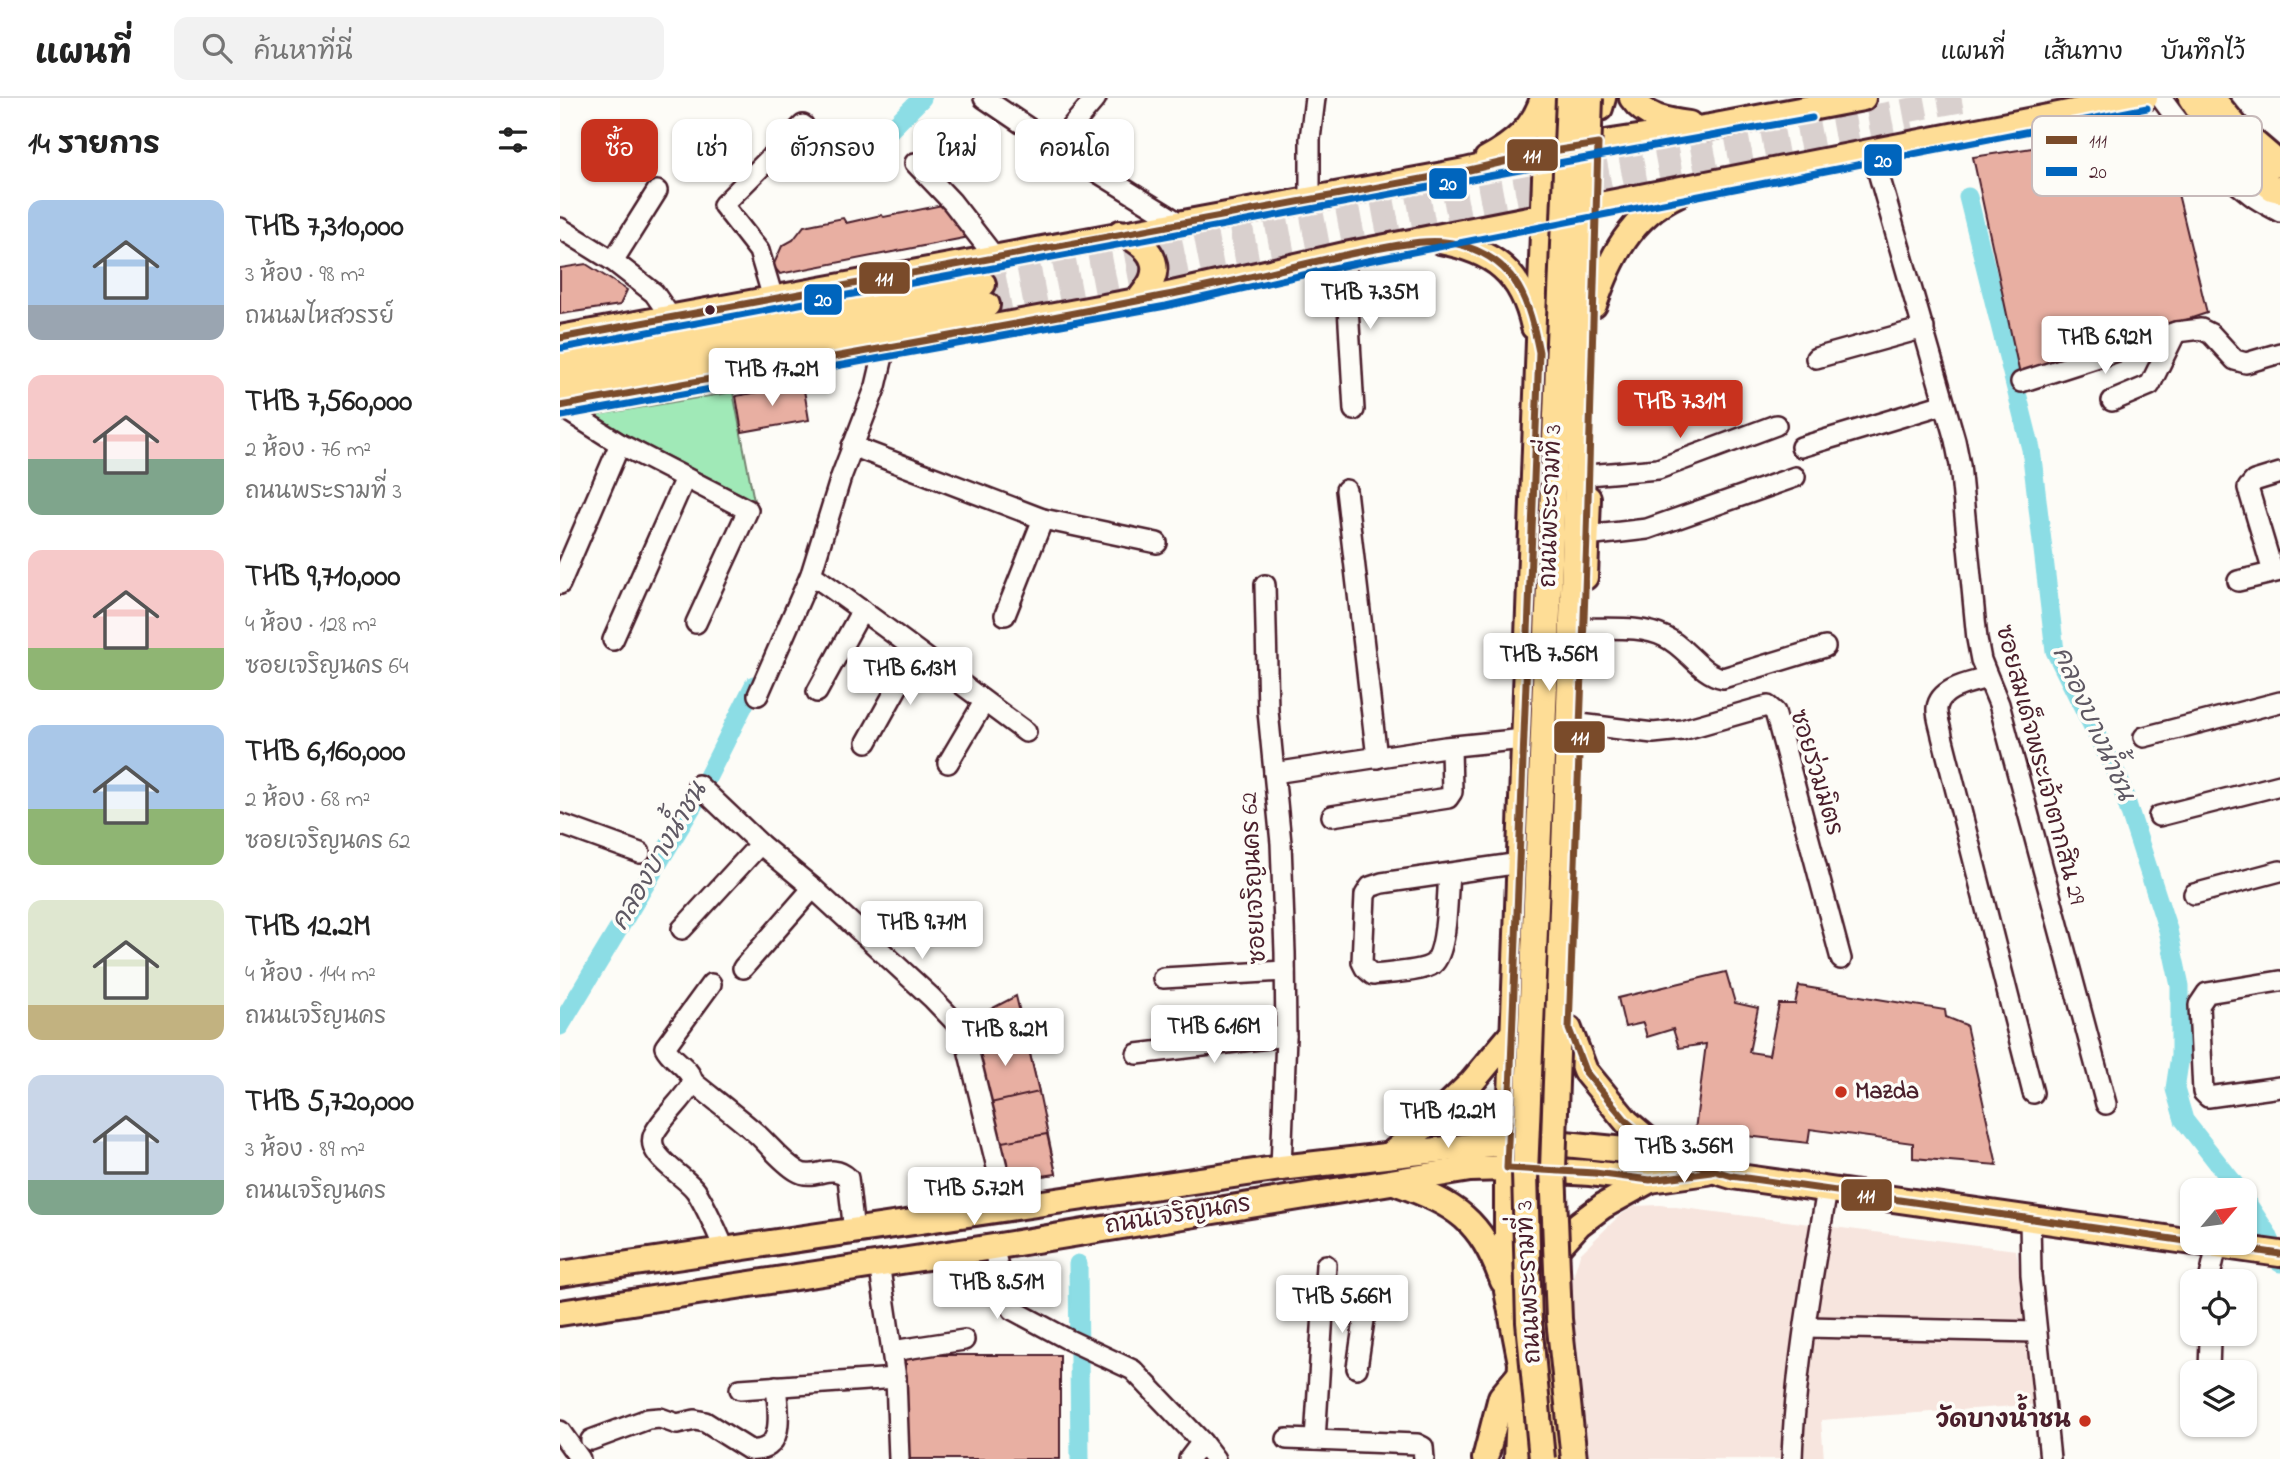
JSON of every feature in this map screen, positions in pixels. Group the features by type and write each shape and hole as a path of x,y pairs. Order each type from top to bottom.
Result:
{"main road":[{"path":"1465,171 1507,148 1527,131 1545,98"},
{"path":"1517,1459 1521,1368 1507,1291 1507,1142 1539,352 1546,152 1545,98"},
{"path":"1561,98 1568,125"},
{"name":"ถนนพระรามที่ 3","path":"1542,1459 1529,1322 1525,1173 1569,98"},
{"path":"1632,98 1639,108 1662,120 1710,127"},
{"path":"560,338 1465,171 1546,152 1710,127 1786,105 1863,98"},
{"path":"2052,116 2145,98"},
{"path":"2191,98 2203,116"},
{"path":"2212,98 2227,116"},
{"path":"1485,1459 1501,1397 1521,1368 1541,1305 1552,1254 1565,1144 1598,206 1599,101"},
{"name":"ถนนพระรามที่ 3","path":"1574,1459 1559,1319 1553,1169 1599,101"},
{"path":"562,398 886,348 1139,300 1345,255 2032,120"},
{"path":"2262,150 2280,165"},
{"path":"2262,179 2272,188 2280,190"},
{"path":"1594,305 1604,275 1623,239 1671,197 1695,186"},
{"path":"1120,233 1136,239 1151,254 1153,278 1139,300"},
{"path":"1429,240 1463,246 1485,254 1503,266 1518,284 1531,312 1539,352"},
{"path":"560,363 985,295 562,398"},
{"path":"1569,1029 1586,1071 1627,1122 1667,1156"},
{"path":"1390,1155 1466,1088 1513,1033"},
{"name":"ถนนเจริญนคร","path":"560,1274 1281,1168 1507,1142 1565,1144 1667,1156 1714,1171 1827,1190 2180,1240"},
{"name":"ถนนเจริญนคร","path":"560,1313 993,1247 1470,1169 1561,1171 1650,1180 1714,1171"},
{"path":"1552,1254 1579,1224 1596,1211 1650,1180"},
{"path":"1394,1182 1437,1198 1461,1213 1478,1232 1494,1257 1507,1291"},
{"name":"ถนนเจริญนคร","path":"2258,1251 2280,1254"},
{"path":"1541,1305 1560,1459"}],"street":[{"path":"985,98 1016,119"},
{"path":"1078,119 1096,98"},
{"path":"1310,199 1310,139 1315,98"},
{"path":"2161,98 2174,116"},
{"name":"ซอยสมเด็จพระเจ้าตากสิน 29","path":"1872,151 1924,328 1960,465 1973,617 1981,660 1999,704 2106,1104"},
{"path":"766,162 723,205 759,251 773,298"},
{"path":"933,182 994,256"},
{"path":"1113,182 1178,222"},
{"path":"614,261 657,191"},
{"path":"2252,196 2280,212"},
{"path":"560,229 614,261 654,293 670,316"},
{"path":"1345,255 1354,410"},
{"path":"1816,358 1924,328"},
{"path":"2021,382 2176,332 2201,329 2211,334 2235,360 2246,363 2280,353"},
{"path":"2112,401 2150,385 2176,332"},
{"path":"758,695 811,574 852,446 876,386 886,348"},
{"path":"562,398 571,414 620,444 748,510 696,623"},
{"path":"1801,447 1944,404"},
{"path":"1588,475 1658,469 1776,425"},
{"path":"560,584 620,444"},
{"path":"852,446 1043,519 1157,543"},
{"path":"2238,581 2277,572 2249,488 2254,481 2280,472"},
{"path":"1587,536 1647,529 1795,477"},
{"path":"613,640 685,478"},
{"path":"1346,490 1377,758"},
{"path":"1005,615 1043,519"},
{"path":"811,574 1026,732"},
{"name":"ซอยเจริญนคร 62","path":"1265,585 1268,711 1281,843 1285,971 1286,1036 1281,1168"},
{"path":"817,692 862,610"},
{"path":"1583,628 1638,629 1664,636 1681,647 1714,677 1724,678 1825,647"},
{"path":"867,742 917,652"},
{"path":"1987,678 1951,690 1937,708 2033,1093"},
{"path":"948,763 984,702"},
{"path":"2144,737 2280,702"},
{"name":"ซอยร่วมมิตร","path":"1580,724 1653,733 1682,730 1763,707 1771,708 1778,724 1841,960"},
{"path":"1274,773 1524,739"},
{"path":"1332,816 1448,798 1452,792 1451,747"},
{"path":"2159,816 2280,785"},
{"path":"703,788 760,844 813,888 957,1024 966,1041 1007,1208"},
{"path":"560,824 640,853"},
{"path":"682,929 760,844"},
{"path":"1449,873 1442,948 1433,964 1421,969 1373,975 1362,962 1365,895 1370,887 1382,883 1449,873 1520,863"},
{"path":"2194,894 2280,871"},
{"path":"743,968 813,888"},
{"path":"1163,978 1285,971"},
{"path":"2280,981 2207,993 2199,1005 2203,1092 2208,1097 2280,1087"},
{"path":"711,984 665,1047 667,1052 691,1074 693,1082 756,1133 796,1171 809,1175 834,1171 845,1175 848,1178 855,1232"},
{"path":"1137,1054 1286,1036"},
{"path":"693,1082 687,1094 654,1133 653,1142 656,1152 665,1163 694,1188 705,1205 725,1250"},
{"path":"1792,1459 1793,1427 1805,1327 1827,1190"},
{"path":"2030,1219 2031,1275 2050,1459"},
{"path":"993,1247 1004,1289 1013,1310 1133,1370 1215,1459"},
{"path":"879,1263 895,1378 899,1459"},
{"path":"1315,1440 1326,1265"},
{"path":"1323,1305 1364,1313 1357,1368"},
{"path":"1805,1327 2036,1332"},
{"path":"892,1351 964,1340"},
{"path":"740,1389 895,1378"},
{"path":"591,1440 648,1419 677,1424 695,1420 705,1422 750,1450 758,1451 772,1441 780,1430 776,1386"},
{"path":"560,1431 580,1459"},
{"path":"1287,1439 1417,1444 1423,1447 1424,1459"},
{"path":"1189,1459 1202,1442"}],"shaded area":[{"path":"1660,1205 2016,1250 2043,1404 1821,1420 1824,1459 1578,1459 1563,1311 1580,1254 1619,1216 1635,1206"}],"green space":[{"path":"733,392 754,501 590,416"}],"building":[{"path":"2032,148 2032,196 2179,196 2207,313 2020,375 1973,157"},
{"path":"942,205 969,237 780,274 773,266 782,246 793,240 804,226 843,218 846,223"},
{"path":"586,264 627,290 620,305 560,314 560,268"},
{"path":"803,384 809,420 742,432 736,396"},
{"name":"Mazda","path":"1726,972 1735,1003 1758,1008 1749,1052 1769,1055 1779,1004 1795,1004 1799,986 1945,1010 1946,1017 1966,1025 1997,1165 1913,1158 1913,1143 1810,1129 1808,1143 1695,1130 1706,1044 1679,1048 1673,1029 1647,1037 1643,1023 1625,1027 1618,998"},
{"path":"1016,996 1056,1174 1006,1181 966,1022"},
{"path":"1025,1033 1039,1092 986,1104 971,1044"},
{"path":"1047,1134 1056,1174 1006,1181 996,1143"},
{"path":"906,1355 1060,1355 1060,1459 906,1459"}],"waterway":[{"name":"คลองบางน้ำชน","path":"899,121 922,98"},
{"name":"คลองบางน้ำชน","path":"1968,197 2031,449 2055,651 2119,779 2168,930 2180,986 2180,1056 2175,1089 2184,1120 2230,1178"},
{"name":"คลองบางน้ำชน","path":"560,1026 695,802 754,685"},
{"name":"คลองบางน้ำชน","path":"2258,1220 2280,1263"},
{"path":"1078,1264 1080,1459"}],"tunnel":[{"path":"983,284 1973,98"},
{"path":"987,305 1914,131"}],"transit line":[{"name":"20","path":"2106,116 2147,108"},
{"name":"20","path":"562,348 1812,118"},
{"name":"20","path":"562,416 1166,306 1347,265 2032,131"},
{"name":"111","path":"560,338 1465,171 1546,152 1598,144 1569,1029 1585,1071 1627,1122 1667,1156 1732,1176 2180,1240"},
{"name":"111","path":"560,406 1087,311 1406,244 1453,243 1483,253 1498,263 1518,287 1531,317 1539,352 1507,1168 1595,1173 1650,1180 1712,1172"},
{"name":"111","path":"2258,1251 2280,1254"}],"place":[{"name":"Mazda","path":"1841,1092"},
{"name":"วัดบางน้ำชน","path":"2085,1421"}]}
